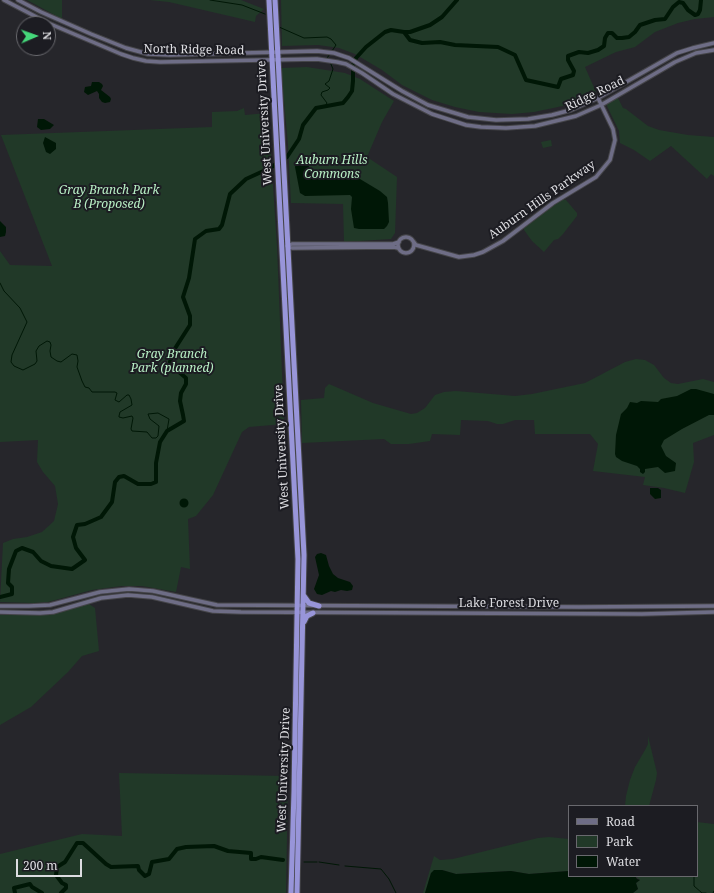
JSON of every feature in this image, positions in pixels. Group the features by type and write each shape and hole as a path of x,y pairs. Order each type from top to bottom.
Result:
{"highway":[{"name":"West University Drive","path":"269,0 282,148 291,416 301,606"},
{"name":"West University Drive","path":"274,52 275,0"},
{"name":"West University Drive","path":"275,60 278,173 285,246 304,555 304,596 300,612 297,893"},
{"path":"291,416 293,421 295,457 299,460"},
{"path":"304,596 309,603 319,606"},
{"name":"West University Drive","path":"291,893 299,665 303,625 300,612"},
{"path":"303,625 306,616 313,612"}],"main road":[{"name":"North Ridge Road","path":"4,0 48,23 133,58 160,62 275,60"},
{"name":"North Ridge Road","path":"18,0 41,12 92,34 126,48 148,54 170,55 274,52"},
{"name":"Ridge Road","path":"274,52 320,51 334,53 349,58 402,92 428,105 468,117 488,120 522,119 547,116 571,110 598,98 679,52 714,44"},
{"name":"Ridge Road","path":"275,60 320,59 346,64 399,98 432,114 466,124 487,127 522,127 547,124 576,116 601,105 682,59 714,50"},
{"path":"679,52 682,59"},
{"path":"147,61 148,54"},
{"path":"214,54 214,61"},
{"name":"Auburn Hills Parkway","path":"413,241 416,245 459,257 483,252 503,241 553,203 596,177 610,160 615,140 613,129 598,98"},
{"path":"487,127 488,120"},
{"path":"285,246 292,244 393,244 405,237 410,238 413,241 414,246 412,251"},
{"path":"398,242 398,248"},
{"path":"285,246 292,248 394,247 398,248 404,253 424,247"},
{"name":"Lake Forest Drive","path":"0,606 50,605 100,592 129,589 152,591 217,605 241,606 714,606"},
{"name":"Lake Forest Drive","path":"0,612 40,614 53,612 101,598 128,595 152,597 212,611 241,612 634,614 714,612"},
{"path":"188,606 190,600"},
{"path":"241,606 241,612"}],"green space":[{"path":"27,0 62,0 62,19"},
{"path":"150,0 241,0 264,9 256,16 255,22 169,2"},
{"path":"281,0 714,0 714,17 678,23 655,32 635,47 616,52 585,67 596,92 577,103 534,112 512,114 479,112 432,100 402,85 382,70 355,54 339,48 318,45 282,46"},
{"name":"Auburn Hills Commons","path":"307,67 345,73 360,79 394,101 382,122 367,157 397,177 395,233 391,239 344,242 343,204 291,203 288,145 281,68"},
{"path":"618,98 623,108 648,126 659,130 688,135 714,137 714,176 711,174 707,179 671,146 650,161 634,150 620,143 619,131 606,104"},
{"path":"244,108 245,115 267,113 269,125 277,246 284,424 249,427 242,432 213,495 196,516 188,519 190,569 181,567 176,592 142,586 122,586 92,590 48,602 0,602 3,543 42,532 54,521 58,504 55,486 37,462 38,440 0,442 0,251 10,265 52,266 1,135 212,127 212,112 237,111"},
{"path":"551,140 552,146 543,148 541,142"},
{"path":"562,199 566,200 577,213 577,216 563,234 558,239 554,240 544,252 532,241 524,228"},
{"path":"636,359 645,360 654,365 664,378 671,383 678,384 703,379 714,382 714,435 693,443 694,462 685,493 643,485 645,477 593,471 598,444 590,434 535,434 534,420 515,420 503,424 497,424 488,421 461,420 460,435 432,434 430,441 409,444 391,444 384,439 302,443 301,400 324,398 325,388 329,384 373,403 411,414 417,413 425,408 435,395 444,392 456,391 515,396 532,394 585,383 625,362"},
{"path":"89,604 95,608 99,651 82,656 68,672 31,707 0,725 0,615 44,614"},
{"path":"648,736 657,773 649,805 625,805 630,780 635,767 648,744"},
{"path":"119,773 288,776 286,893 0,893 0,854 82,834 122,836"},
{"path":"698,822 714,824 714,893 633,893 638,889 636,883 640,880 636,877 698,877"},
{"path":"549,837 568,839 568,871 529,874 511,871 456,874 442,870 431,873 425,893 423,893 434,856 440,860 453,859 538,838"}],"water":[{"path":"92,82 99,82 102,84 103,86 101,90 110,97 110,102 102,102 97,91 88,95 84,92 85,87 91,86"},
{"path":"38,119 44,119 54,125 50,129 41,130 37,127"},
{"path":"45,137 56,143 56,149 50,154 46,152 43,143"},
{"path":"304,160 316,175 360,179 380,191 387,197 389,222 387,226 384,229 354,228 351,209 352,197 350,195 305,196 300,193 295,167 296,163"},
{"path":"0,221 6,227 6,232 5,236 0,237"},
{"path":"691,389 714,394 714,415 709,415 664,440 661,446 666,456 676,463 675,471 665,473 658,467 645,469 643,474 637,466 622,461 616,457 616,435 621,414 630,402 658,402 661,399 677,396"},
{"path":"650,488 658,488 661,490 661,498 655,499 650,494"},
{"path":"182,499 186,499 188,503 186,507 182,507 180,505 180,501"},
{"path":"321,553 326,555 333,574 338,578 350,582 353,586 352,590 331,591 322,595 317,594 314,589 319,575 315,557 317,554"},
{"path":"434,870 442,870 456,874 511,871 529,874 568,871 568,877 636,877 640,880 636,883 638,889 633,893 425,893 431,873"}],"waterway":[{"path":"210,0 242,5 265,14"},
{"path":"0,597 12,594 12,587 8,583 9,569 16,551 22,548 33,552 41,561 51,566 72,569 85,560 76,548 73,537 77,525 85,524 101,517 112,502 115,482 119,477 124,476 138,484 151,484 156,482 156,463 160,442 167,431 184,421 180,401 181,393 186,384 186,378 173,367 170,362 174,350 190,325 190,316 183,297 189,278 195,239 206,231 219,229 222,225 230,194 246,179 270,168 287,157 299,139 303,125 316,108 343,103 352,91 353,65 356,58 366,47 385,32 391,30 410,32 430,25 442,17 457,0"},
{"path":"404,32 410,40 422,43 440,42 455,45 498,47 515,55 526,80 558,87 561,79 573,75 574,71 568,60 568,56 579,52 588,53 598,50 604,46 605,38 608,33 612,33 617,38 629,37 640,25 655,20 665,19 673,7 679,2 683,3 688,10 695,15 698,14 701,0"},
{"path":"279,27 304,38 327,37 336,45 332,51"},
{"path":"328,60 327,58 330,54"},
{"path":"325,106 327,103 321,95 322,92 330,88 325,84 329,81 333,69 330,62"},
{"path":"0,283 4,291 20,308 27,322 12,355 11,362 14,366 23,370 35,364 37,361 36,351 39,346 47,341 50,342 51,357 57,361 61,362 72,354 77,355 77,367 82,381 85,387 89,388 92,392 115,392 117,393 115,400 119,402 129,395 132,405 120,412 119,417 123,418 132,416 132,431 147,432 152,438 156,438 158,436 159,426 150,419 148,414 158,413 169,419 167,431"},
{"path":"61,893 66,888 66,885 62,883 56,875 57,867 65,862 77,843 83,843 111,867 138,866 139,870 145,876 149,874 152,862 169,859 177,849 186,847 214,846 228,851 251,853 251,859 261,857 283,860"},
{"path":"304,862 317,862"},
{"path":"319,862 339,865"},
{"path":"345,866 381,869 389,879 396,893"},
{"path":"694,877 694,886 702,893 706,893"},
{"path":"15,893 14,888 30,884 42,893"}],"park label":[{"name":"Gray Branch Park B (Proposed)","path":"109,198"},
{"name":"Gray Branch Park (planned)","path":"172,362"}]}
